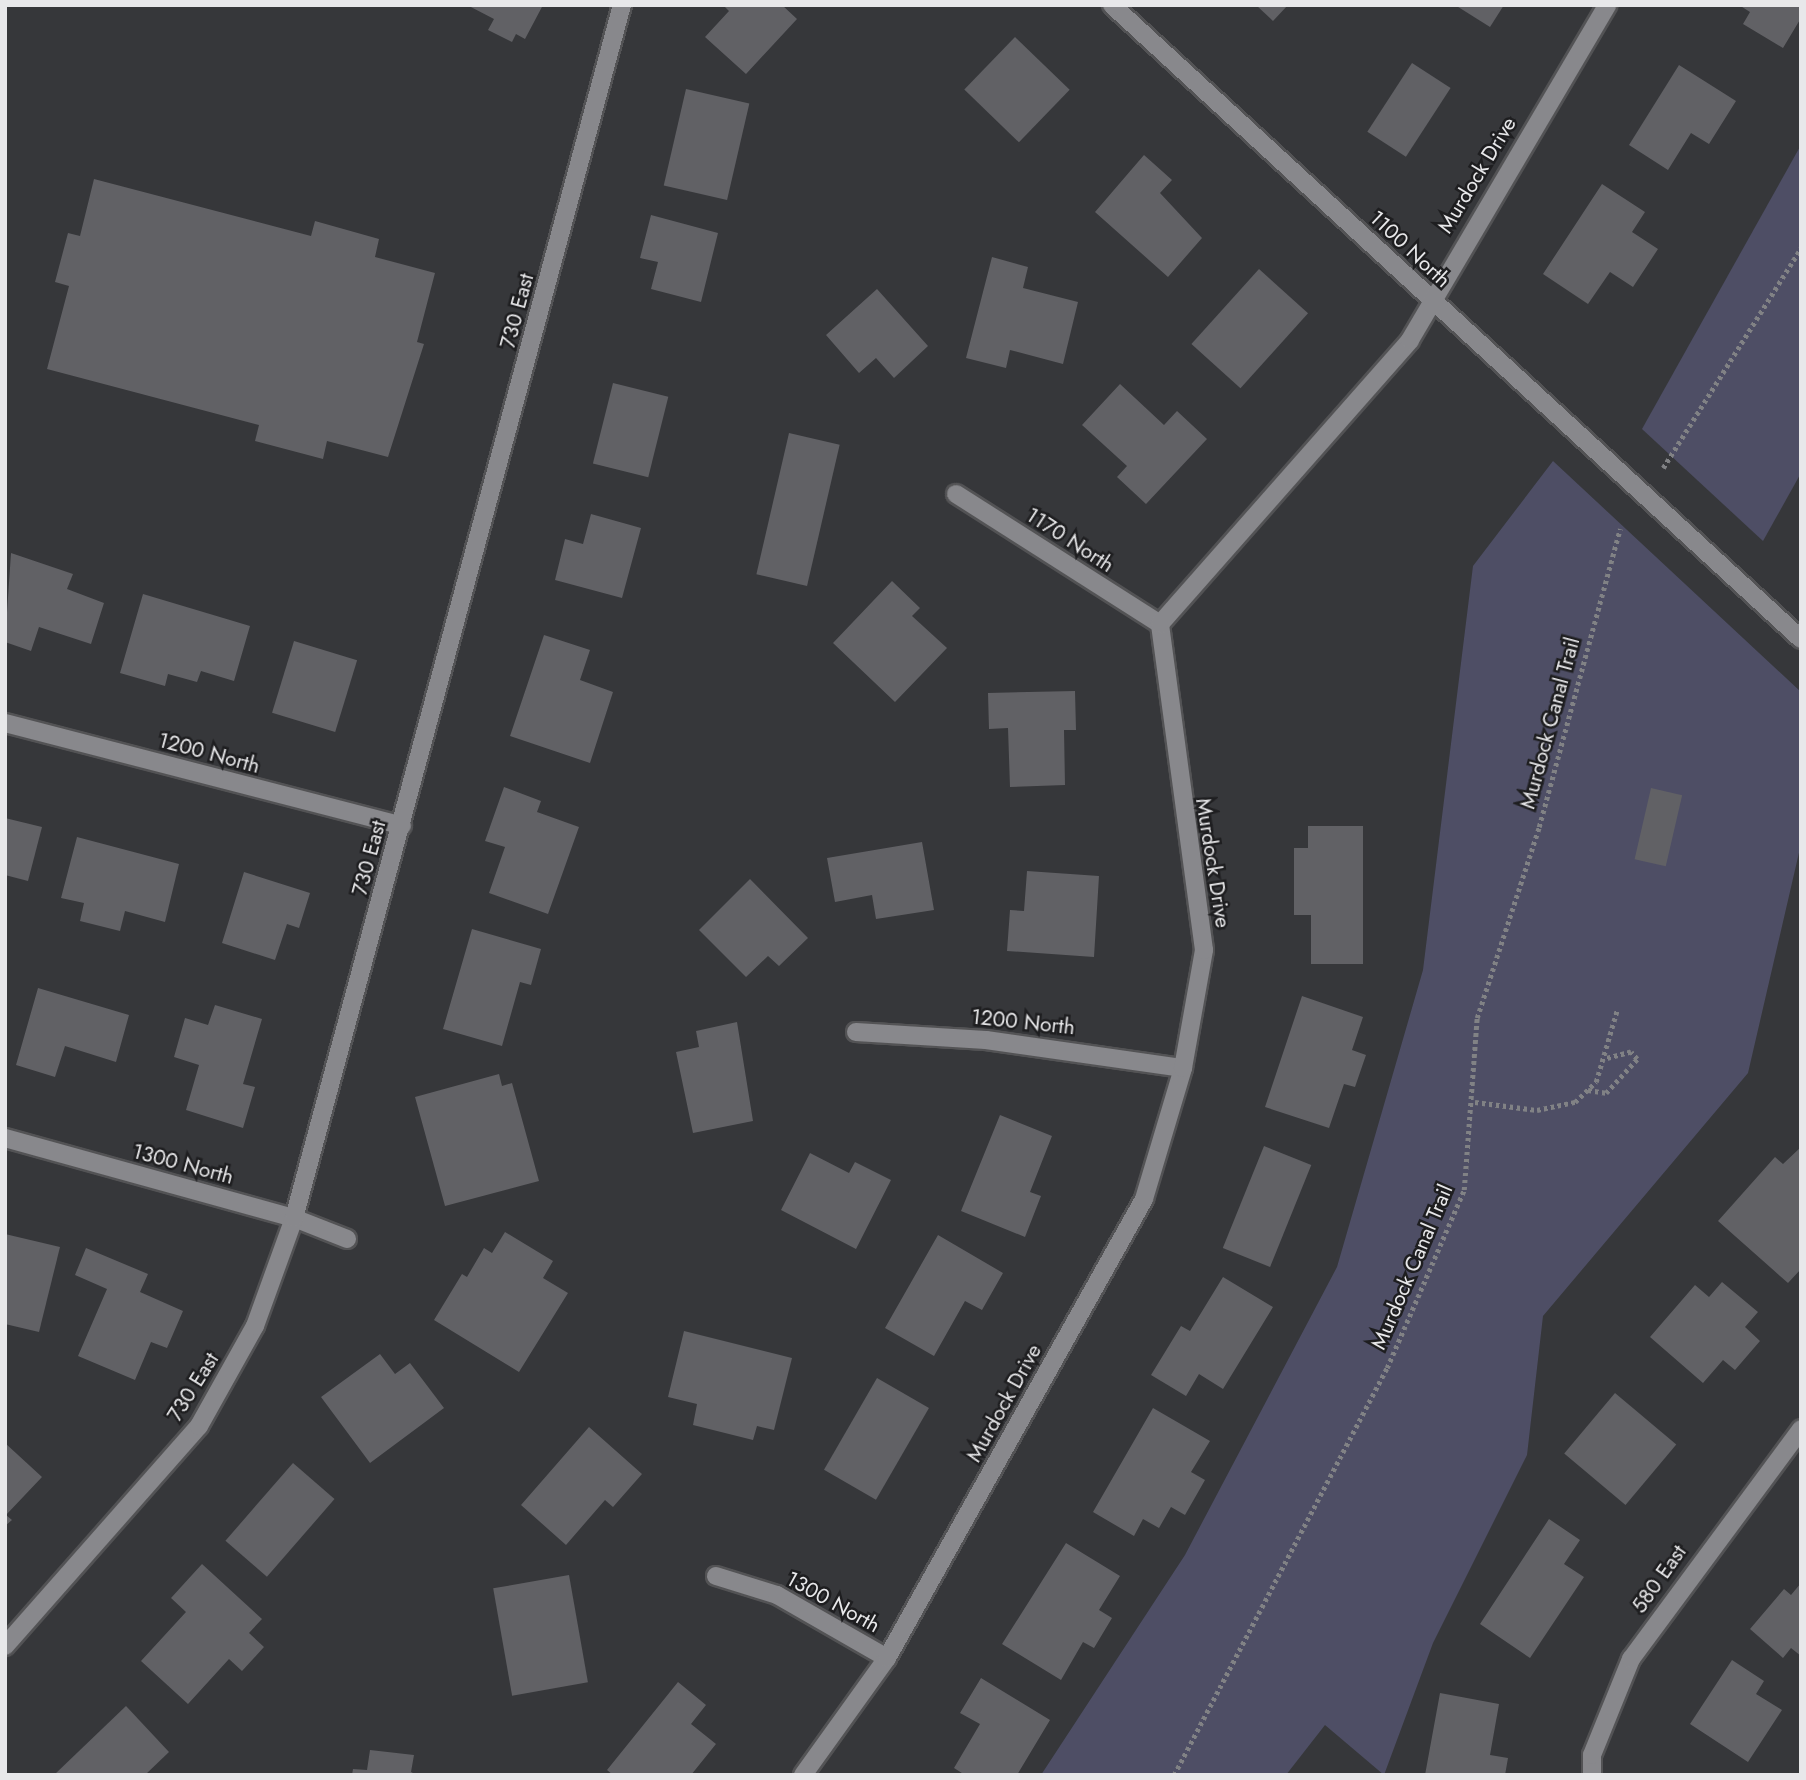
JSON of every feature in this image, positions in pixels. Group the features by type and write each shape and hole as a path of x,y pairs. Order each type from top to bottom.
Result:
{"street":[{"name":"730 East","path":"5,1646 199,1426 255,1326 294,1217 402,826 622,5"},
{"name":"1100 North","path":"1112,5 1801,639"},
{"name":"Murdock Drive","path":"803,1775 887,1658 1144,1199 1183,1068 1203,950 1160,624 1410,340 1431,299 1607,5"},
{"name":"1170 North","path":"956,494 1160,624"},
{"name":"1200 North","path":"5,723 402,826"},
{"name":"1200 North","path":"856,1032 986,1040 1183,1068"},
{"name":"1300 North","path":"5,1138 294,1217 347,1239"},
{"name":"580 East","path":"1592,1775 1592,1755 1631,1659 1801,1429"},
{"name":"1300 North","path":"716,1576 777,1595 887,1658"}],"path":[{"path":"1663,468 1801,248"},
{"name":"Murdock Canal Trail","path":"1174,1775 1387,1368 1464,1190 1475,1102 1477,1018 1539,827 1620,529"},
{"path":"1475,1102 1537,1110 1575,1102 1588,1090 1604,1059 1617,1010"},
{"path":"1588,1090 1606,1093 1637,1059 1631,1052 1604,1059"}],"shaded area":[{"path":"1801,145 1801,473 1763,541 1642,429"},
{"path":"1553,461 1801,692 1801,844 1748,1073 1543,1316 1527,1455 1433,1643 1384,1775 1325,1725 1286,1775 1041,1775 1185,1555 1337,1267 1423,970 1473,566"}],"building":[{"path":"467,5 543,5 525,39 516,34 512,42 488,30 494,19"},
{"path":"723,5 782,5 797,19 746,74 705,37 729,11"},
{"path":"1256,5 1288,5 1273,21"},
{"path":"1455,5 1504,5 1490,27"},
{"path":"1739,5 1801,5 1801,18 1783,48 1743,24 1750,12"},
{"path":"1015,37 1070,90 1019,142 964,90"},
{"path":"1412,63 1451,88 1406,157 1367,132"},
{"path":"1679,65 1736,101 1709,144 1691,133 1668,170 1629,145"},
{"path":"686,89 749,104 727,200 664,185"},
{"path":"1144,155 1172,180 1160,193 1202,238 1168,277 1095,212"},
{"path":"94,179 311,236 315,221 379,239 375,257 435,273 417,342 424,344 388,457 327,441 323,459 255,441 259,425 47,369 69,286 55,282 68,233 80,236"},
{"path":"1602,184 1645,212 1632,232 1658,249 1633,287 1610,272 1588,304 1543,274"},
{"path":"651,215 718,233 701,302 651,289 658,262 640,258"},
{"path":"992,257 1028,267 1023,288 1078,302 1063,364 1010,350 1006,368 966,358"},
{"path":"1259,269 1308,313 1240,388 1191,344"},
{"path":"877,289 928,346 894,378 876,358 859,373 826,335"},
{"path":"613,383 668,397 648,477 593,464"},
{"path":"1120,384 1164,425 1177,411 1207,439 1146,504 1117,477 1127,466 1082,425"},
{"path":"789,433 840,445 807,586 756,574"},
{"path":"591,514 641,528 622,598 555,580 565,539 583,544"},
{"path":"11,553 73,574 67,589 104,603 91,644 39,627 31,651 5,642"},
{"path":"892,581 920,608 912,616 947,648 895,702 833,643"},
{"path":"143,594 250,626 234,681 201,671 197,682 168,674 165,686 120,673"},
{"path":"544,635 590,650 580,680 613,692 590,763 510,736"},
{"path":"294,641 357,660 335,732 272,713"},
{"path":"1075,691 1076,730 1064,730 1065,785 1010,787 1008,728 989,729 988,693"},
{"path":"504,787 541,801 537,812 579,827 548,914 489,893 505,847 485,841"},
{"path":"1651,788 1682,795 1666,866 1635,859"},
{"path":"5,818 42,827 28,881 5,875"},
{"path":"1308,826 1363,826 1363,964 1311,964 1311,915 1294,915 1294,848 1308,848"},
{"path":"77,837 179,864 165,922 125,911 120,931 80,921 84,903 61,898"},
{"path":"922,842 934,910 876,919 872,895 835,902 827,858"},
{"path":"1027,871 1099,876 1094,957 1007,951 1010,910 1024,911"},
{"path":"244,872 310,893 299,928 287,924 275,960 222,943"},
{"path":"750,879 808,938 779,966 768,956 746,977 699,930"},
{"path":"472,929 541,949 531,985 520,982 502,1046 443,1029"},
{"path":"38,988 129,1015 116,1062 65,1046 55,1077 16,1065"},
{"path":"1302,996 1363,1017 1352,1050 1366,1055 1355,1087 1344,1084 1329,1128 1265,1107"},
{"path":"215,1005 262,1019 243,1084 255,1087 243,1128 186,1110 199,1065 174,1057 185,1018 208,1025"},
{"path":"737,1022 753,1121 693,1133 676,1052 699,1047 696,1031"},
{"path":"499,1074 502,1086 512,1083 539,1181 445,1206 415,1097"},
{"path":"1000,1115 1052,1136 1030,1192 1041,1196 1025,1237 961,1211"},
{"path":"1264,1146 1311,1165 1270,1267 1223,1248"},
{"path":"1801,1147 1801,1269 1788,1283 1718,1221 1775,1157 1783,1164"},
{"path":"810,1153 849,1173 855,1162 891,1180 856,1249 781,1210"},
{"path":"505,1232 553,1261 543,1278 568,1293 519,1372 434,1320 462,1274 467,1277 484,1248 492,1253"},
{"path":"5,1234 60,1247 39,1332 5,1324"},
{"path":"938,1235 1003,1273 982,1310 965,1301 934,1356 885,1328"},
{"path":"86,1248 148,1274 140,1292 183,1311 167,1348 151,1342 135,1380 78,1356 107,1289 75,1275"},
{"path":"1223,1277 1273,1307 1223,1389 1199,1374 1186,1396 1151,1375 1181,1326 1190,1331"},
{"path":"1722,1282 1758,1312 1745,1327 1760,1341 1735,1370 1723,1360 1703,1383 1650,1337 1695,1285 1709,1297"},
{"path":"684,1331 792,1358 774,1430 757,1426 753,1440 693,1425 697,1404 668,1397"},
{"path":"380,1354 395,1374 410,1363 444,1408 370,1463 321,1397"},
{"path":"877,1378 929,1408 876,1500 824,1470"},
{"path":"1615,1393 1676,1444 1626,1505 1564,1454"},
{"path":"1153,1408 1210,1441 1191,1472 1205,1480 1185,1515 1171,1507 1159,1528 1143,1519 1134,1536 1093,1512"},
{"path":"589,1427 642,1474 613,1507 605,1500 566,1545 521,1505"},
{"path":"5,1443 42,1477 6,1515 12,1520 5,1526"},
{"path":"293,1463 335,1499 267,1577 225,1541"},
{"path":"1549,1519 1580,1540 1564,1564 1584,1577 1530,1658 1480,1624"},
{"path":"1066,1543 1120,1576 1099,1610 1112,1618 1094,1648 1083,1642 1061,1680 1002,1644"},
{"path":"202,1564 262,1619 249,1633 264,1647 242,1671 229,1659 188,1704 141,1661 186,1612 171,1598"},
{"path":"569,1575 588,1682 512,1696 493,1588"},
{"path":"1801,1583 1801,1656 1791,1648 1783,1658 1750,1629 1784,1589 1791,1595"},
{"path":"1732,1660 1764,1681 1756,1694 1782,1710 1748,1762 1690,1724"},
{"path":"981,1678 1050,1720 1017,1775 965,1775 954,1768 980,1724 960,1713"},
{"path":"678,1682 706,1705 691,1724 716,1744 691,1775 613,1775 607,1770"},
{"path":"1440,1693 1499,1704 1490,1755 1508,1758 1505,1775 1425,1775"},
{"path":"126,1706 169,1752 145,1775 54,1775"},
{"path":"370,1750 414,1755 411,1772 417,1775 352,1775 353,1769 367,1770"}]}
